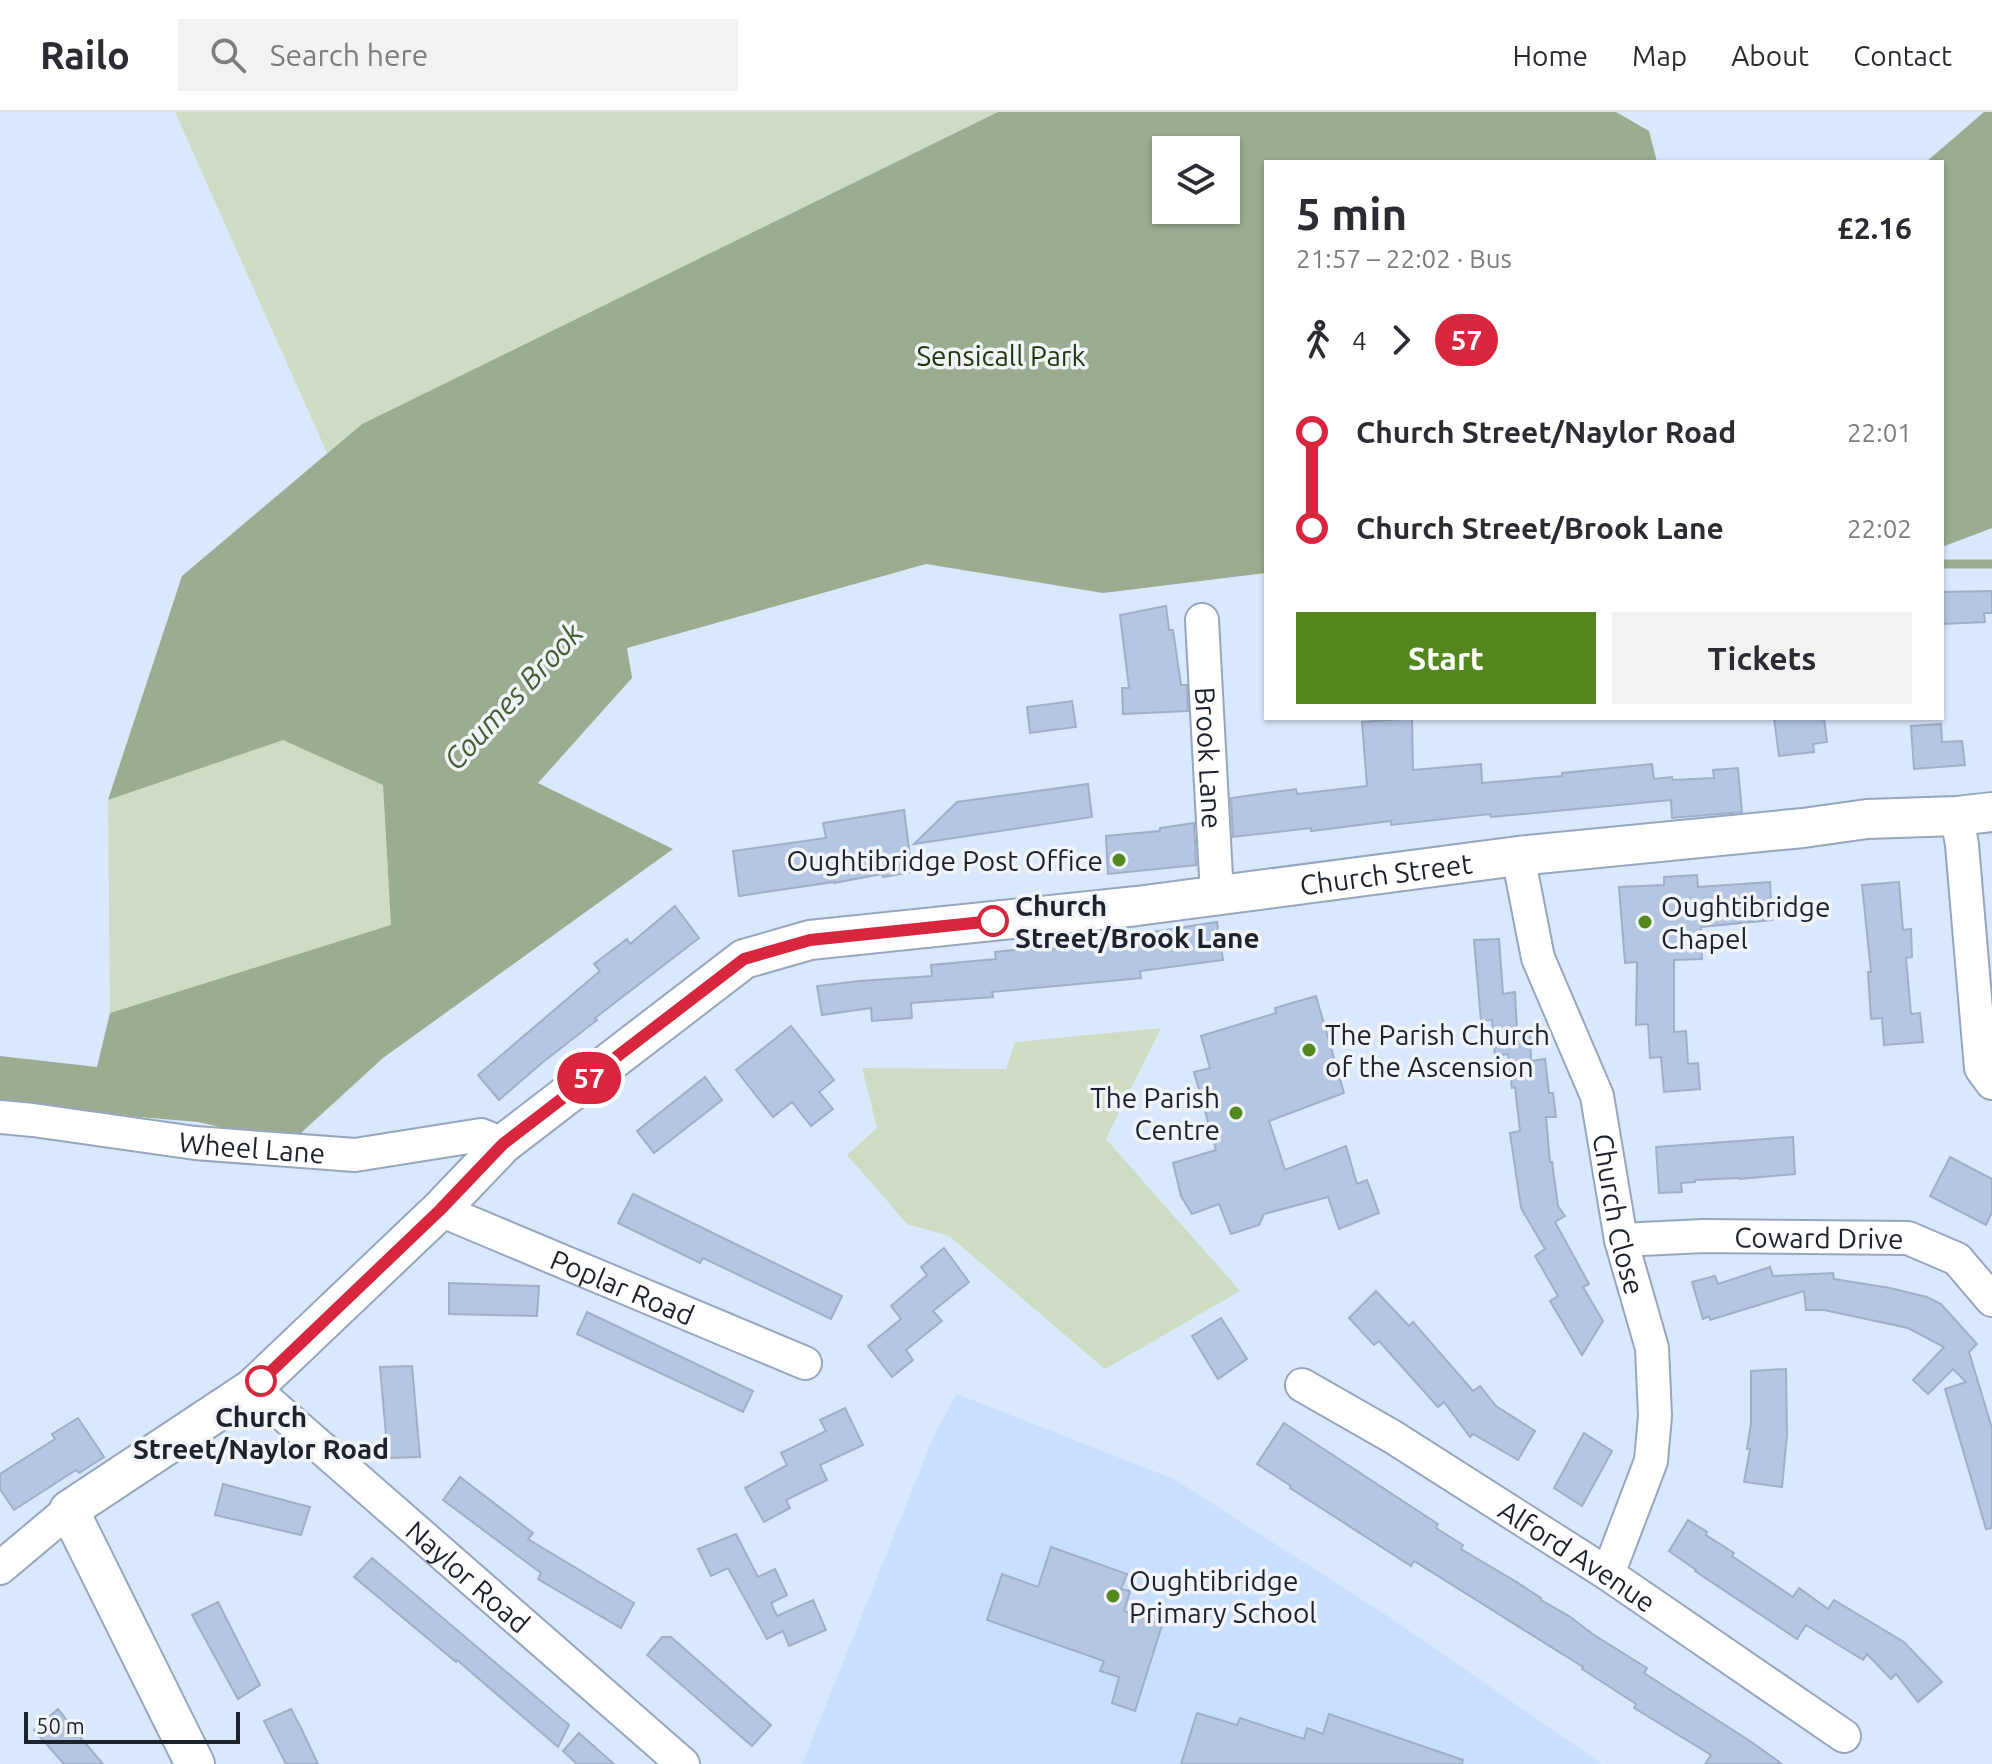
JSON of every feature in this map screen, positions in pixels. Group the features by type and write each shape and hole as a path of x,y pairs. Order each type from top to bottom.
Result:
{"street":[{"name":"Brook Lane","path":"1202,620 1217,895"},
{"name":"Church Street","path":"69,1510 253,1388 440,1210 503,1144 744,959 810,940 1137,906 1518,856 1867,819 1975,814"},
{"path":"1975,814 1962,845 1981,1068 1992,1083"},
{"name":"Church Close","path":"1518,856 1538,958 1597,1096 1621,1240 1652,1348 1655,1416 1651,1461 1608,1574"},
{"name":"Wheel Lane","path":"0,1117 195,1143 355,1155 481,1135 503,1144"},
{"name":"Poplar Road","path":"440,1210 805,1363"},
{"name":"Coward Drive","path":"1621,1240 1704,1236 1908,1238 1957,1259 1992,1300"},
{"name":"Alford Avenue","path":"1302,1385 1393,1437 1608,1574 1844,1736"},
{"name":"Naylor Road","path":"253,1388 683,1764"},
{"path":"0,1568 69,1510 195,1764"}],"shaded area":[{"name":"Oughtibridge Primary School","path":"957,1394 1174,1479 1388,1616 1602,1764 802,1764 935,1433"}],"green space":[{"path":"175,112 998,112 362,424 327,453"},
{"name":"Sensicall Park","path":"998,112 1616,112 1649,131 1656,160 1264,160 1264,573 1103,593 926,564 627,648 632,678 538,783 673,849 383,1058 290,1143 198,1122 0,1105 0,1056 97,1067 110,1013 391,925 383,785 283,740 108,800 182,576 362,424"},
{"path":"1984,112 1992,112 1992,528 1944,546 1944,160 1928,160"},
{"path":"283,739 383,785 391,926 110,1013 108,800"},
{"path":"1161,1028 1106,1139 1240,1291 1105,1369 949,1236 907,1224 847,1155 877,1128 862,1068 1006,1069 1015,1042"}],"building":[{"path":"1992,591 1992,613 1984,613 1985,622 1944,624 1944,592"},
{"path":"1166,606 1169,630 1173,630 1181,685 1187,685 1188,711 1123,714 1122,688 1129,688 1120,615"},
{"path":"1072,701 1076,727 1030,733 1027,707"},
{"path":"1412,720 1413,770 1481,764 1482,783 1652,764 1654,779 1672,777 1673,780 1714,778 1713,770 1738,768 1742,812 1672,818 1671,800 1391,825 1391,821 1233,837 1231,798 1296,789 1297,794 1367,786 1362,722"},
{"path":"1774,720 1824,720 1827,742 1813,744 1814,752 1779,756"},
{"path":"1941,724 1942,742 1962,741 1965,765 1914,769 1911,726"},
{"path":"1088,784 1092,817 914,844 957,802"},
{"path":"904,810 912,872 739,896 733,851 826,838 823,823"},
{"path":"1194,823 1196,865 1108,874 1106,836 1160,831 1160,828"},
{"path":"1697,875 1698,887 1770,882 1772,920 1701,927 1702,959 1674,960 1674,1032 1686,1031 1688,1064 1698,1063 1700,1089 1664,1092 1661,1057 1650,1058 1648,1024 1636,1025 1637,962 1625,963 1619,887 1664,885 1664,877"},
{"path":"1899,882 1903,930 1911,929 1912,957 1906,958 1911,1014 1920,1013 1923,1042 1884,1045 1882,1018 1871,1019 1868,972 1871,972 1862,885"},
{"path":"675,906 699,938 595,1018 597,1020 499,1100 478,1075 600,971 594,964 627,939 630,944"},
{"path":"1217,922 1223,960 1140,971 1141,978 992,992 993,997 911,1003 912,1018 872,1021 871,1008 822,1015 817,986 932,976 931,965 996,959 995,952 1050,946 1051,949 1145,937 1145,933"},
{"path":"1499,939 1503,994 1515,992 1517,1030 1530,1029 1531,1061 1545,1059 1549,1093 1553,1093 1556,1117 1546,1117 1550,1162 1558,1206 1565,1216 1555,1222 1589,1284 1583,1287 1603,1321 1582,1355 1550,1301 1558,1296 1535,1256 1545,1249 1521,1208 1510,1133 1520,1131 1508,1054 1495,1056 1492,1020 1481,1021 1474,940"},
{"path":"1316,996 1344,1093 1269,1121 1285,1170 1346,1146 1357,1184 1367,1180 1379,1213 1339,1229 1328,1197 1264,1214 1259,1225 1231,1234 1219,1204 1192,1214 1181,1196 1173,1163 1216,1150 1194,1072 1210,1068 1201,1036 1276,1013 1275,1008"},
{"path":"791,1026 834,1080 819,1092 833,1109 811,1126 792,1102 773,1117 736,1070"},
{"path":"705,1077 722,1100 654,1153 637,1131"},
{"path":"1793,1137 1795,1174 1695,1180 1681,1183 1682,1192 1659,1193 1656,1147"},
{"path":"1950,1157 1992,1179 1992,1212 1986,1225 1930,1196"},
{"path":"633,1194 842,1296 831,1319 703,1258 700,1263 618,1223"},
{"path":"944,1248 969,1282 933,1311 942,1321 906,1350 913,1360 892,1377 868,1346 901,1319 891,1306 927,1275 921,1267"},
{"path":"1770,1267 1773,1276 1833,1273 1834,1279 1927,1297 1941,1304 1977,1344 1969,1352 1992,1428 1992,1528 1986,1529 1945,1389 1966,1382 1953,1369 1928,1394 1913,1380 1944,1347 1908,1328 1824,1310 1806,1310 1804,1291 1710,1320 1709,1316 1703,1319 1692,1282 1715,1276 1718,1284"},
{"path":"449,1283 539,1286 537,1316 449,1314"},
{"path":"1376,1291 1409,1326 1413,1322 1473,1391 1480,1386 1496,1406 1535,1431 1518,1460 1473,1434 1470,1437 1444,1402 1438,1407 1379,1341 1374,1345 1349,1318"},
{"path":"587,1312 753,1391 743,1412 577,1334"},
{"path":"1221,1318 1247,1359 1218,1379 1192,1336"},
{"path":"412,1366 420,1457 388,1458 380,1367"},
{"path":"1786,1369 1787,1435 1782,1487 1744,1482 1750,1449 1747,1449 1751,1423 1751,1371"},
{"path":"845,1408 863,1445 820,1465 827,1480 786,1500 790,1508 764,1522 745,1488 787,1465 781,1453 826,1431 820,1420"},
{"path":"78,1418 104,1457 79,1473 76,1470 14,1510 0,1489 0,1474 55,1439 52,1434"},
{"path":"1284,1423 1438,1524 1436,1528 1463,1545 1461,1549 1647,1668 1644,1673 1782,1764 1705,1764 1711,1755 1634,1708 1636,1704 1583,1667 1414,1561 1411,1566 1290,1488 1257,1464"},
{"path":"1584,1433 1612,1451 1582,1506 1554,1488"},
{"path":"460,1477 533,1533 528,1539 634,1603 621,1628 538,1579 541,1573 443,1500"},
{"path":"223,1484 310,1507 301,1535 215,1515"},
{"path":"1688,1520 1734,1553 1732,1556 1793,1597 1799,1588 1828,1609 1834,1600 1904,1642 1942,1682 1918,1702 1896,1674 1891,1679 1867,1654 1863,1660 1806,1625 1797,1639 1669,1551"},
{"path":"736,1534 758,1577 775,1569 787,1595 771,1603 777,1616 813,1600 826,1630 789,1646 783,1631 767,1639 728,1568 711,1576 698,1549"},
{"path":"1051,1547 1127,1574 1121,1589 1130,1591 1124,1611 1162,1625 1135,1711 1112,1703 1119,1677 1100,1671 1104,1661 987,1620 1002,1574 1038,1587"},
{"path":"372,1558 569,1725 558,1747 354,1577"},
{"path":"218,1602 260,1685 238,1699 192,1615"},
{"path":"662,1637 671,1637 771,1725 752,1746 647,1655"},
{"path":"58,1709 103,1764 64,1764 34,1730"},
{"path":"291,1709 318,1764 286,1764 264,1721"},
{"path":"1197,1713 1237,1725 1240,1718 1304,1739 1307,1728 1323,1734 1329,1714 1463,1760 1462,1764 1181,1764"},
{"path":"579,1733 614,1764 577,1764 563,1751"}],"waterway":[{"name":"Coumes Brook","path":"0,1091 101,1092 294,1027 378,1010 449,917 449,801 609,629 806,578 920,531 1108,568 1177,556 1264,557"},
{"name":"Coumes Brook","path":"1944,564 1992,564"}],"bus line":[{"name":"57","path":"261,1381 440,1210 503,1144 744,959 810,940 993,921"}],"place":[{"name":"Oughtibridge Post Office","path":"1119,860"},
{"name":"Church Street/Brook Lane","path":"993,921"},
{"name":"Oughtibridge Chapel","path":"1645,922"},
{"name":"The Parish Church of the Ascension","path":"1309,1050"},
{"name":"The Parish Centre","path":"1236,1113"},
{"name":"Church Street/Naylor Road","path":"261,1381"},
{"name":"Oughtibridge Primary School","path":"1113,1596"}]}
